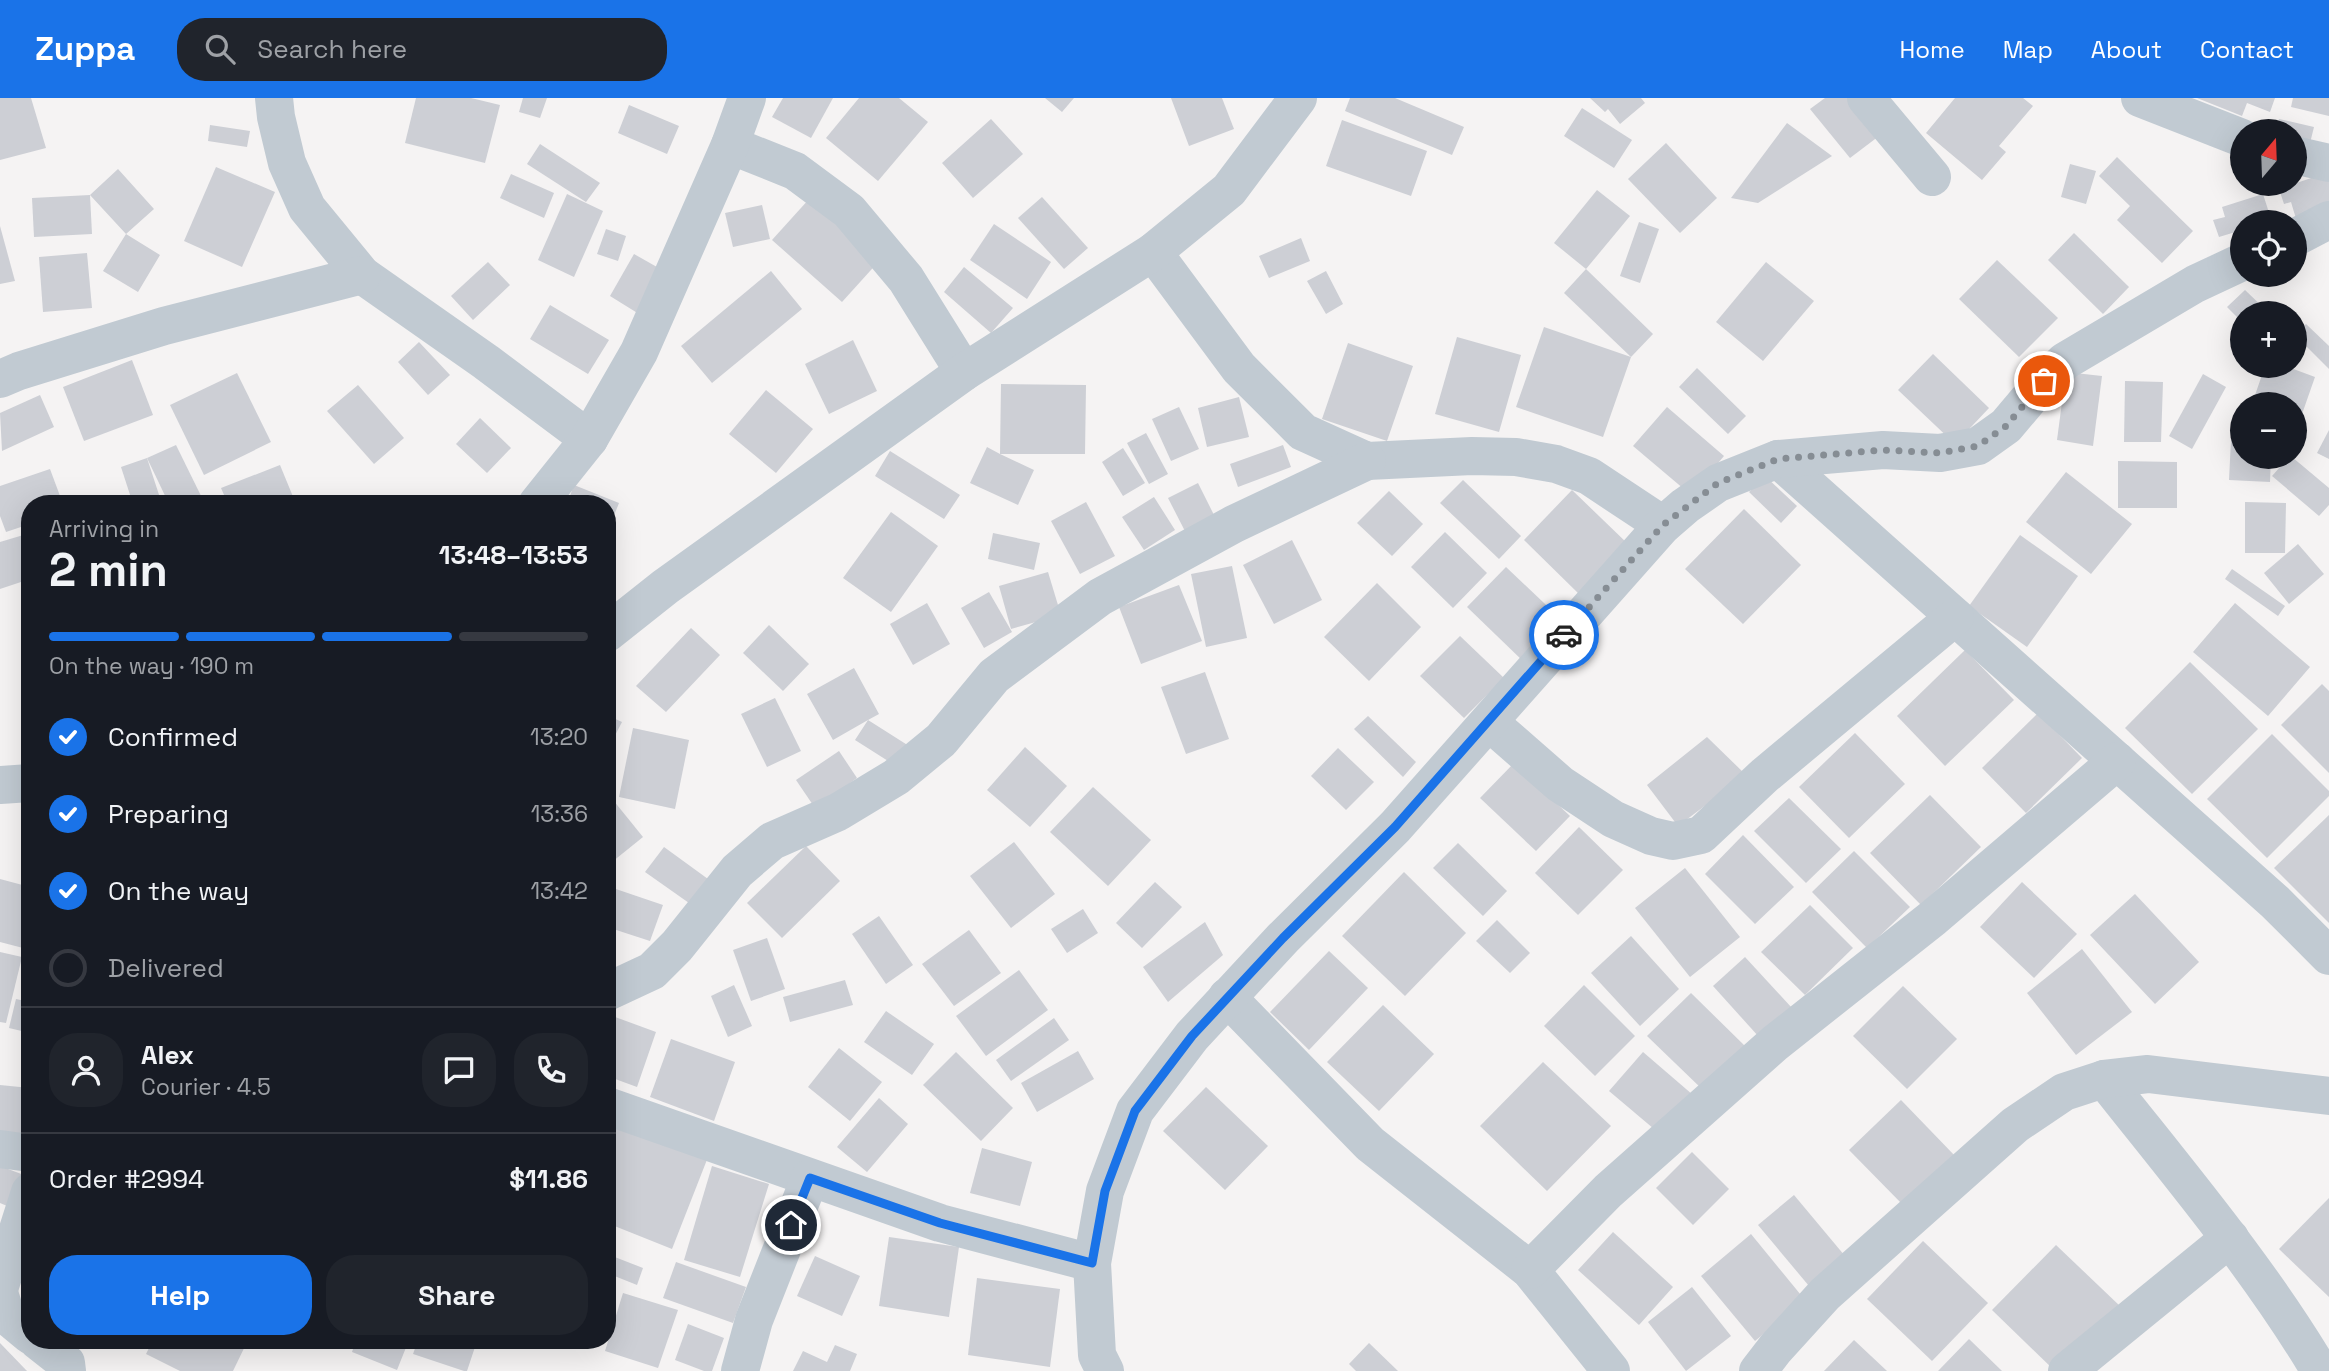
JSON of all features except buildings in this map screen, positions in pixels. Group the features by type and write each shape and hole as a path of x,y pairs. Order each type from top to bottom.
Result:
{"street":[{"path":"274,98 275,117 287,163 307,208 362,275 589,439"},
{"path":"544,495 589,439 639,352 730,145 747,98"},
{"path":"616,626 665,587 964,372 1153,252 1229,190 1298,98"},
{"path":"1866,98 1932,177"},
{"path":"2140,98 2230,133"},
{"path":"730,145 794,171 849,211 906,279 964,372"},
{"path":"2307,158 2329,163"},
{"path":"2307,231 2329,220"},
{"path":"1153,252 1240,368 1303,432 1367,461"},
{"path":"1105,1371 1097,1355 1092,1263 1105,1191 1135,1111 1192,1036 1283,938 1395,827 1663,525 1718,483 1778,459 1883,450 1940,453 1978,446 2006,426 2044,381 2065,361 2195,284 2230,268"},
{"path":"0,379 164,326 362,275"},
{"path":"616,988 652,971 677,946 737,871 772,841 838,812 896,777 941,740 994,676 1100,597 1234,524 1367,461 1483,456 1516,457 1556,464 1589,476 1663,525"},
{"path":"1778,459 2275,902 2329,957"},
{"path":"1489,722 1560,784 1613,819 1651,836 1673,841 1701,835 1765,775 1955,617"},
{"path":"1530,1270 1608,1191 1775,1043 1933,918 2116,761"},
{"path":"0,785 21,784"},
{"path":"1227,998 1370,1144 1530,1270 1611,1371"},
{"path":"1758,1371 1825,1294 2015,1125 2064,1092 2104,1079 2148,1074 2329,1096"},
{"path":"2104,1079 2230,1238 2293,1325 2320,1371"},
{"path":"616,1109 940,1223 1092,1263"},
{"path":"0,1149 21,1152"},
{"path":"740,1371 754,1320 810,1178"},
{"path":"0,1286 21,1220"},
{"path":"2067,1371 2230,1238"},
{"path":"0,1296 6,1315 21,1328"},
{"path":"48,1349 66,1363 67,1371"}],"way so far":[{"path":"1564,635 1663,525 1718,483 1778,459 1883,450 1940,453 1978,446 2006,426 2044,381"}],"route":[{"path":"791,1225 810,1178 940,1223 1092,1263 1105,1191 1135,1111 1192,1036 1283,938 1395,827 1564,635"}]}
